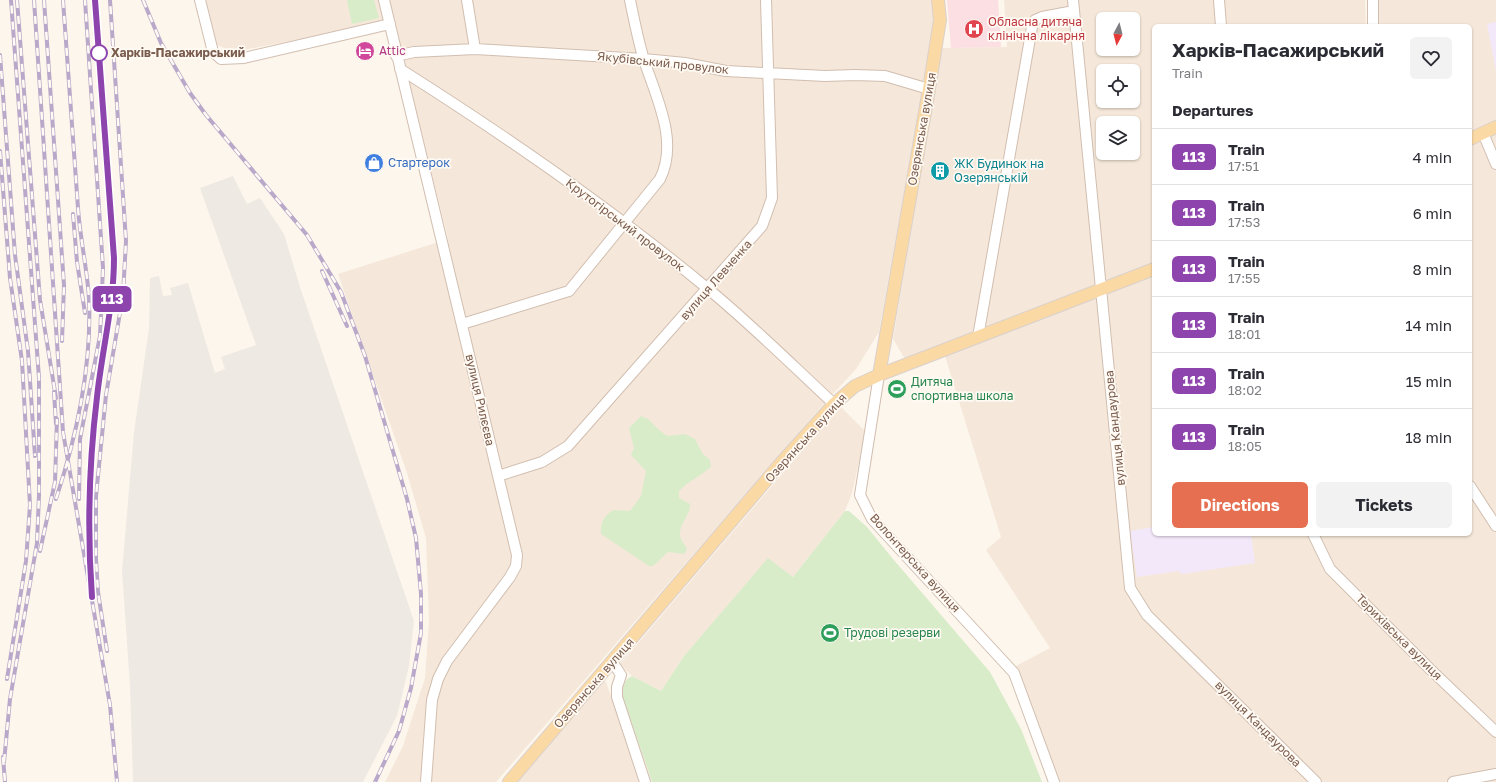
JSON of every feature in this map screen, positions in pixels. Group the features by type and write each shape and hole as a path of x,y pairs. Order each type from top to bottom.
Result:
{"main road":[{"name":"Озерянська вулиця","path":"509,782 613,663 781,463 834,404 855,386 879,375 940,20 938,0"},
{"path":"1472,138 1496,127"},
{"path":"879,375 1152,270"}],"street":[{"path":"200,0 213,52 221,59 237,60 390,24"},
{"name":"вулиця Рилєєва","path":"384,0 396,56 517,555 516,566 510,577 447,662 438,678 432,700 426,782"},
{"path":"467,0 475,49"},
{"path":"462,324 569,292 660,179 667,166 668,150 662,114 644,59 630,0"},
{"name":"вулиця Левченка","path":"498,476 542,462 568,446 762,226 772,198 766,0"},
{"name":"вулиця Кандаурова","path":"1073,0 1130,588 1147,615 1316,782"},
{"path":"1219,0 1221,24"},
{"path":"1373,0 1373,24"},
{"path":"978,337 1032,27 1035,20 1042,17 1074,11"},
{"name":"Якубівський провулок","path":"396,56 414,52 475,49 644,59 685,63 726,71 825,76 885,76 929,89"},
{"name":"Крутогірський провулок","path":"400,69 491,126 625,222 708,289 834,404"},
{"path":"1483,133 1496,164"},
{"name":"Волонтерська вулиця","path":"879,375 860,495 872,519 1014,672 1054,782"},
{"path":"1472,489 1496,526"},
{"name":"Терихівська вулиця","path":"1314,536 1330,569 1431,670 1496,732"},
{"path":"613,663 621,675 617,687 617,697 645,782"},
{"path":"1453,782 1496,774"}],"shaded area":[{"path":"206,0 933,0 935,21 879,332 856,369 821,407 496,782 385,782 403,746 425,678 429,620 426,538 407,473 338,274 448,239 394,21 233,52 215,44"},
{"name":"Обласна дитяча клінічна лікарня","path":"947,0 998,0 1001,47 951,48"},
{"path":"1004,0 1365,0 1366,24 1152,24 1152,266 906,361 893,339 941,48 1007,47"},
{"path":"1378,0 1496,0 1496,120 1472,132 1472,24 1378,24"},
{"path":"1496,22 1496,71 1487,24"},
{"path":"1496,131 1496,782 1057,782 1016,666 1050,648 986,550 1001,537 945,356 1152,277 1152,536 1472,536 1472,142"},
{"path":"233,176 247,204 260,198 284,234 300,287 414,621 409,666 397,716 363,782 133,782 130,686 122,571 134,432 149,328 150,278 159,276 163,296 172,295 170,288 188,283 215,373 225,369 221,357 256,345 200,188"},
{"path":"840,406 866,432 852,493 845,511 793,577 768,559 684,656 661,691 632,676 620,664"},
{"path":"1152,527 1152,536 1251,536 1255,563 1182,574 1179,571 1137,577 1130,531"},
{"path":"605,679 641,782 514,782 516,781"}],"green space":[{"path":"347,0 374,0 379,18 352,24"},
{"path":"641,416 648,419 667,436 685,434 695,439 703,454 710,460 711,467 679,491 679,498 690,504 689,512 680,531 681,538 687,549 684,554 668,552 653,566 649,566 601,534 602,523 607,515 613,510 630,511 641,496 646,471 631,455 634,448 629,428"},
{"name":"Трудові резерви","path":"845,511 849,511 867,527 990,672 1021,729 1042,782 652,782 621,692 626,680 632,676 661,691 684,656 768,558 793,577"}],"railway":[{"path":"4,762 10,699 37,543 39,495 39,378 11,0"},
{"path":"17,0 40,300 56,398"},
{"path":"34,0 63,432 110,705 117,782"},
{"path":"44,0 64,285 62,341"},
{"path":"56,499 64,475 82,400 88,349 89,323 89,298 78,208 63,0"},
{"path":"79,499 80,439 100,336 103,268 85,0"},
{"path":"89,556 89,497 94,420 114,282 113,232 95,0"},
{"path":"107,651 98,592 96,559 96,496 106,395 123,295 126,241 110,0"},
{"path":"143,0 161,43 190,93 206,115 307,235 341,292 365,356 407,499 416,538 421,594 421,633 411,688 399,731 375,782"},
{"path":"0,55 15,255 28,351 35,456"},
{"path":"0,151 10,278 22,361 30,505 26,561 7,679"},
{"path":"73,214 77,262 85,313"},
{"path":"322,271 347,326"},
{"path":"54,392 56,424"},
{"path":"40,551 55,482 57,419"},
{"path":"3,757 5,782"}],"train":[{"name":"113","path":"92,597 88,533 94,420 114,282 113,232 95,0"}],"place":[{"name":"Обласна дитяча клінічна лікарня","path":"974,29"},
{"name":"Attic","path":"365,51"},
{"name":"Харків-Пасажирський","path":"99,53"},
{"name":"Стартерок","path":"374,163"},
{"name":"ЖК Будинок на Озерянській","path":"940,171"},
{"name":"Дитяча спортивна школа","path":"897,389"},
{"name":"Трудові резерви","path":"830,633"}]}
